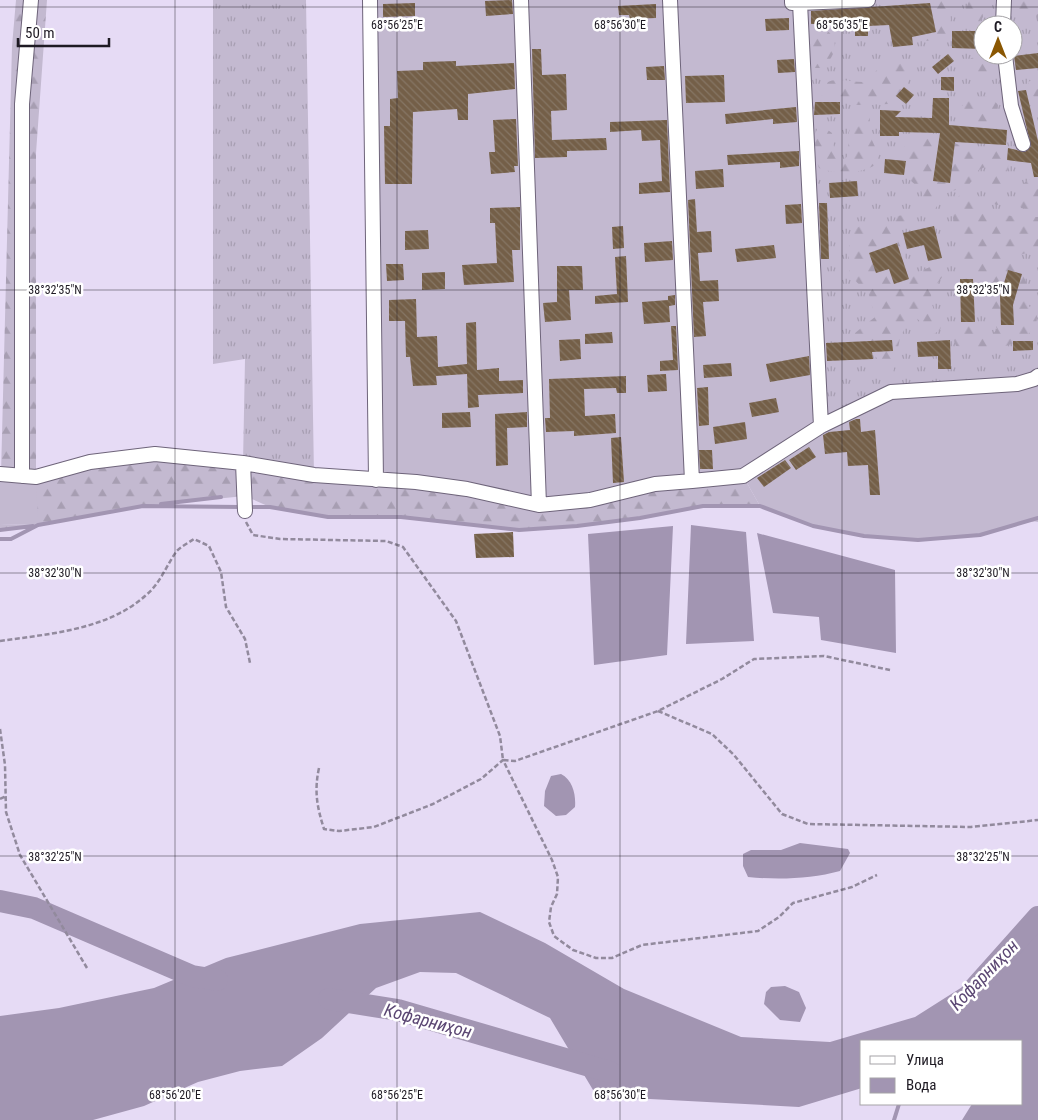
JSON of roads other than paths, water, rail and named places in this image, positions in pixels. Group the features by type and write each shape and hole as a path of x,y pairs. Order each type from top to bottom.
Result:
{"lane":[{"path":"22,476 22,104 31,0"},
{"path":"370,0 376,480"},
{"path":"521,0 539,505"},
{"path":"670,0 692,481"},
{"path":"821,426 796,1 868,0"},
{"path":"1003,15 1004,0"},
{"path":"1006,65 1011,106 1023,144"},
{"path":"0,474 36,477 90,462 155,454 243,463 314,475 416,482 467,489 539,505 590,500 654,484 743,476 821,426 891,392 1017,384 1034,380 1038,376"},
{"path":"243,463 246,510"}],"water":[{"path":"691,525 746,532 754,641 686,644"},
{"path":"673,526 667,655 594,665 588,534"},
{"path":"757,533 895,570 896,653 821,640 819,617 773,613"},
{"path":"561,774 573,788 575,807 566,815 556,816 544,806 545,791 551,776"},
{"path":"800,843 848,849 850,853 840,871 829,874 794,878 748,877 743,866 743,854 751,850 781,850"},
{"path":"480,912 545,943 624,989 741,1037 830,1042 915,1017 997,965 1038,922 1038,1120 962,1120 971,1105 1023,1105 1023,1040 860,1040 860,1089 799,1107 650,1099 599,1100 550,1018 456,973 420,972 376,988 322,1038 282,1066 240,1071 198,1082 144,1106 93,1120 0,1120 0,1016 59,1008 154,988 226,958 360,924"},
{"path":"785,986 799,992 806,1008 800,1022 780,1020 764,1004 766,992 771,987"}],"waterway":[{"path":"161,504 221,497"},
{"path":"0,539 11,539 38,525 143,506 241,507"},
{"path":"248,507 270,507 328,517 401,517 519,530 577,526 640,518 703,506 760,506 813,526 864,536 918,540 980,535 1038,518"},
{"path":"0,530 33,526"},
{"name":"Кофарниҳон","path":"0,901 34,908 192,976 217,980"},
{"name":"Кофарниҳон","path":"972,991 1038,917"},
{"name":"Кофарниҳон","path":"329,999 398,1010 610,1072"},
{"path":"894,1120 899,1105"}]}
